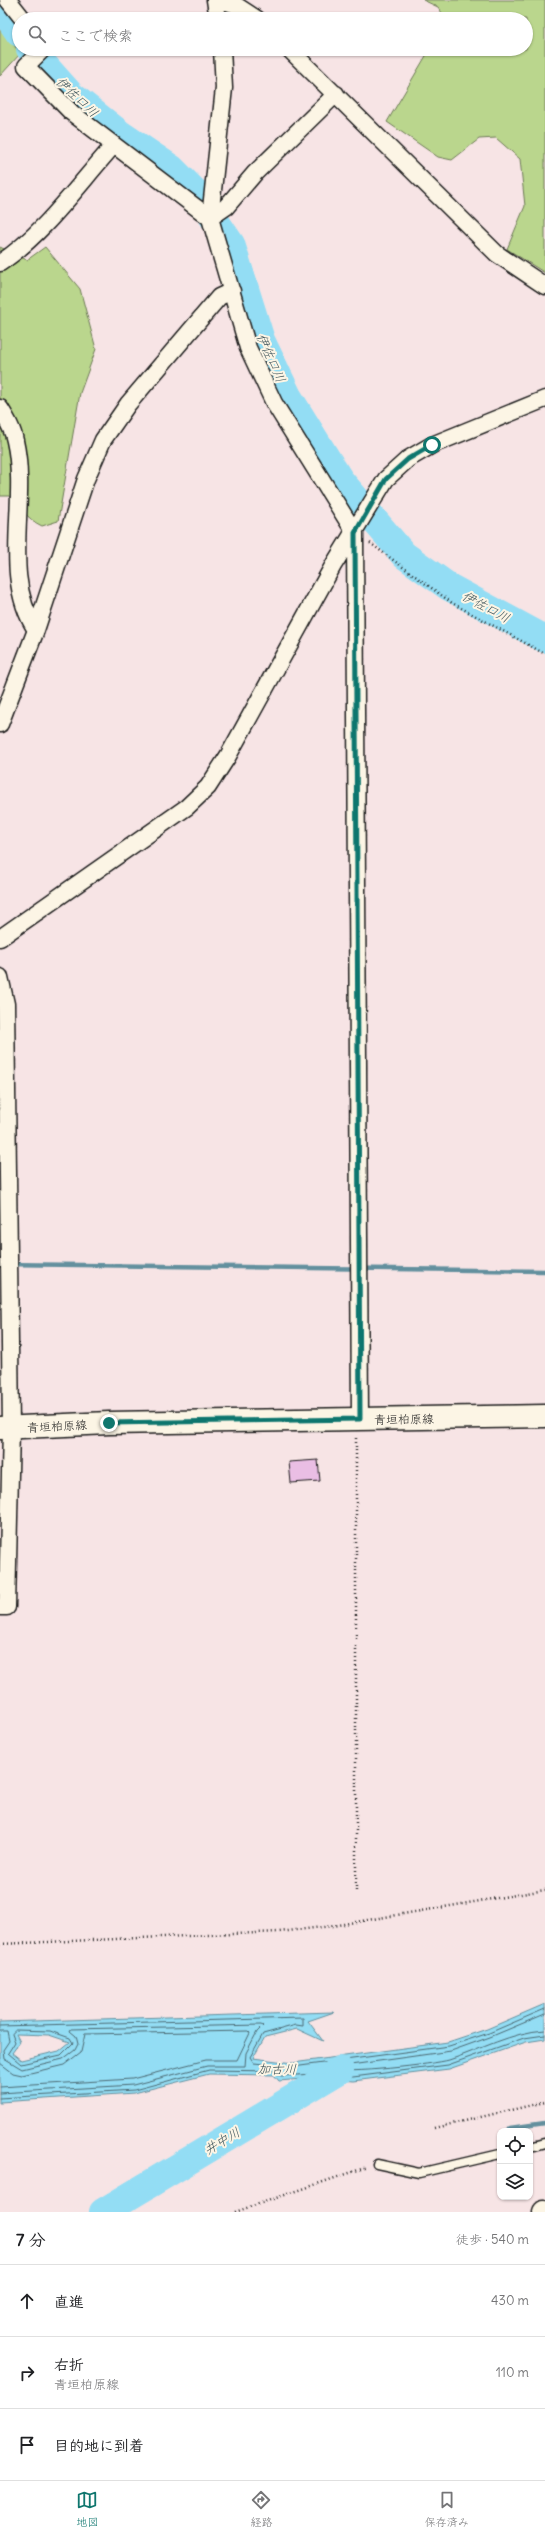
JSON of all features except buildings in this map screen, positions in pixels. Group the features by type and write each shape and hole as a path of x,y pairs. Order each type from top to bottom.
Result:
{"main road":[{"name":"青垣柏原線","path":"5,1428 109,1423 545,1416"}],"street":[{"path":"8,0 17,12"},
{"path":"215,0 217,12"},
{"path":"219,0 234,4 246,12"},
{"path":"36,56 26,66 72,113 113,146 210,218"},
{"path":"222,56 224,88 210,218 248,348 274,403 359,526 358,1419"},
{"path":"296,56 497,254 545,286"},
{"path":"210,218 226,207 255,173 336,94"},
{"path":"0,263 14,254 48,220 113,146"},
{"path":"0,724 36,630 86,479 103,440 128,404 219,297 232,291"},
{"path":"0,938 187,807 208,787 228,756 334,564 372,505 386,479 408,459 432,445 545,399"},
{"path":"0,408 15,440 18,474 16,564 27,617 36,630"},
{"path":"0,977 6,1004 5,1428 7,1607 0,1607"}],"lane":[{"path":"533,2146 545,2143"},
{"path":"377,2164 419,2173 497,2155"}],"path":[{"path":"359,526 452,603 545,654"},
{"path":"356,1891 358,1419"},
{"path":"0,1944 279,1932 332,1926 545,1890"},
{"path":"434,2128 545,2102"},
{"path":"234,2212 377,2164"}],"green space":[{"path":"423,0 545,0 545,273 507,249 525,206 520,159 496,138 479,139 452,160 438,157 387,122 426,56 533,56 533,12 441,12 438,7"},
{"path":"0,24 12,42 12,56 18,56 0,76"},
{"path":"0,247 27,260 45,247 80,289 96,349 80,393 58,521 42,526 32,520 9,496 0,496"}],"water":[{"name":"加古川","path":"545,2004 545,2039 526,2042 449,2069 353,2081 313,2078 279,2081 274,2075 209,2074 134,2093 0,2102 0,2022 334,2012 308,2021 323,2041 297,2029 265,2037 253,2058 293,2063 448,2042 487,2029","holes":["16,2034 49,2035 70,2042 59,2051 21,2060 12,2053 20,2042"]}],"waterway":[{"name":"伊佐口川","path":"0,5 12,23"},
{"name":"伊佐口川","path":"36,56 71,95 119,133 171,168 198,195 231,244 261,340 288,396 340,480 404,555 449,587 545,639"},
{"path":"0,1264 545,1271"},
{"name":"井中川","path":"103,2212 340,2070"},
{"path":"510,2128 545,2123"}],"route":[{"path":"109,1423 360,1419 355,533 386,479 408,459 432,445"}]}
